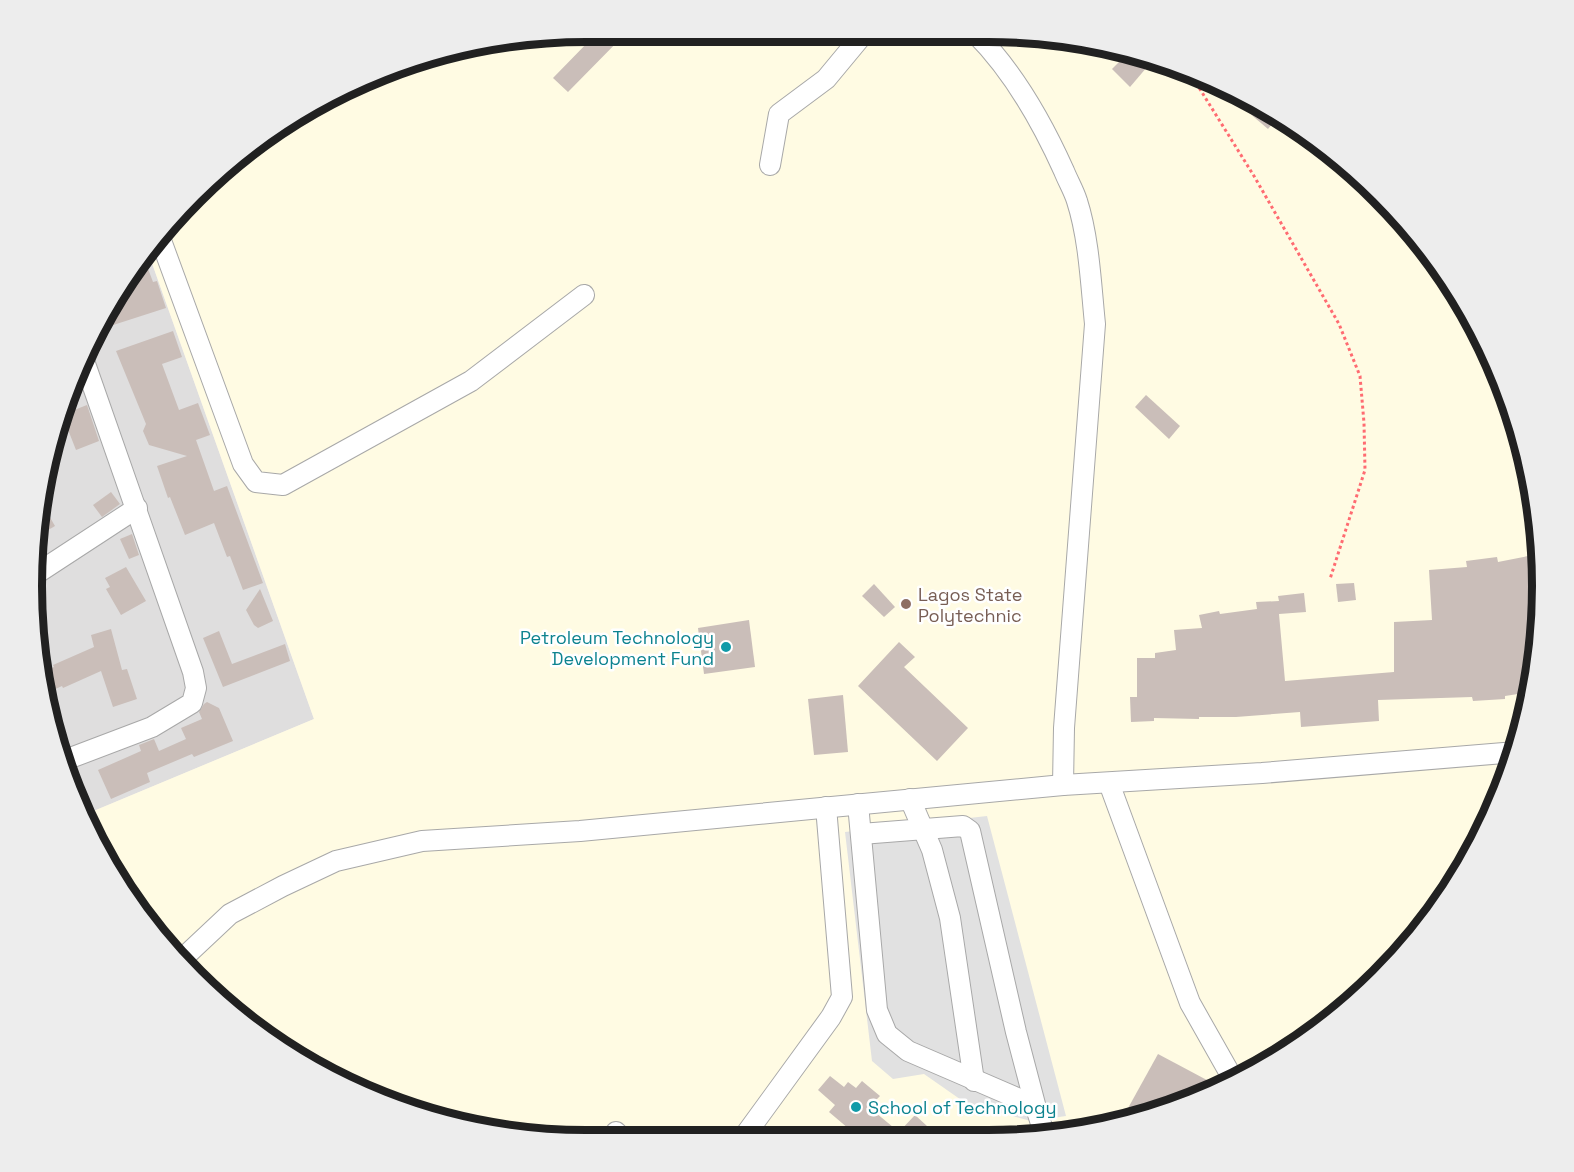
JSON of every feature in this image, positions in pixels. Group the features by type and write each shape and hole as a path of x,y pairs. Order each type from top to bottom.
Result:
{"street":[{"path":"770,165 779,114 826,79 857,42"},
{"path":"984,42 1010,76 1053,146 1077,201 1089,262 1095,324 1064,728 1063,785"},
{"path":"163,245 243,464 256,482 283,485 471,381 584,295"},
{"path":"70,758 152,727 192,703 196,688 193,672 137,508 87,369"},
{"path":"42,570 137,508"},
{"path":"186,955 230,914 336,861 422,841 580,831 1063,785 1262,773 1505,753"},
{"path":"1109,783 1190,1003 1230,1074"},
{"path":"910,799 932,850 950,918 974,1081"},
{"path":"858,804 877,1010 887,1034 908,1052 1036,1108"},
{"path":"749,1130 831,1017 842,997 826,807"},
{"path":"861,834 963,826 970,831 1016,1032 1042,1127"}],"path":[{"path":"1196,83 1254,176 1339,324 1360,376 1365,470 1330,579"}],"shaded area":[{"name":"Lagos State Polytechnic","path":"586,42 1024,43 1094,52 1163,71 1196,83 1260,115 1319,154 1373,201 1420,255 1459,314 1491,378 1503,411 1522,480 1531,550 1532,586 1531,622 1522,692 1503,761 1491,794 1476,827 1440,888 1420,917 1373,971 1319,1018 1290,1038 1229,1074 1196,1089 1163,1101 1094,1120 1024,1129 988,1130 550,1129 480,1120 445,1111 378,1089 345,1074 314,1057 255,1018 201,971 154,917 115,858 91,812 314,719 151,260 177,227 227,177 255,154 314,115 378,83 411,71 480,52 550,43"},
{"path":"151,260 314,719 91,812 71,761 52,692 43,622 43,550 52,480 71,411 83,378 115,314"},
{"path":"987,816 1066,1116 1031,1121 967,1104 924,1074 893,1079 872,1061 845,832"}],"building":[{"path":"588,42 617,42 568,92 553,78"},
{"path":"1122,59 1148,66 1130,87 1112,69"},
{"path":"1236,102 1273,123 1268,129"},
{"path":"147,265 153,282 157,281 166,308 108,327"},
{"path":"173,331 182,357 162,364 179,410 198,403 210,435 196,440 214,491 227,486 263,583 243,590 214,523 185,535 170,497 168,498 157,466 187,456 149,445 143,431 146,424 116,351"},
{"path":"1146,395 1180,426 1169,439 1135,407"},
{"path":"87,405 99,441 76,450 67,426 71,411"},
{"path":"111,492 120,504 102,517 93,505"},
{"path":"47,513 55,526 45,532"},
{"path":"132,534 139,555 129,559 120,539"},
{"path":"1528,556 1532,571 1531,622 1522,693 1505,696 1505,699 1473,701 1472,697 1378,700 1379,721 1301,727 1300,712 1236,717 1199,717 1199,719 1154,718 1154,721 1131,722 1130,697 1137,697 1137,658 1155,658 1155,653 1176,650 1174,630 1202,628 1199,615 1219,611 1220,614 1257,609 1256,602 1279,601 1278,596 1304,593 1306,612 1279,614 1285,681 1394,672 1394,622 1432,620 1429,570 1467,567 1466,561 1497,557 1498,562"},
{"path":"126,567 146,601 121,615 106,589 110,587 105,578"},
{"path":"1354,583 1356,600 1338,602 1336,584"},
{"path":"874,584 895,607 884,617 862,596"},
{"path":"260,589 273,621 258,628 246,610"},
{"name":"Petroleum Technology Development Fund","path":"749,620 755,667 704,674 698,628"},
{"path":"111,629 122,670 127,669 137,699 113,707 101,671 52,691 49,669 54,667 53,665 94,647 91,635"},
{"path":"219,631 232,664 285,644 290,661 223,687 203,638"},
{"path":"899,642 915,657 904,667 968,728 937,761 858,686"},
{"path":"843,695 848,752 814,755 808,699"},
{"path":"207,702 219,708 233,741 194,757 192,754 147,773 150,782 111,799 98,770 141,751 139,745 154,739 159,751 186,739 181,728 202,719 199,712"},
{"path":"1158,1054 1211,1082 1163,1101 1126,1112"},
{"name":"School of Technology","path":"830,1076 844,1087 848,1082 856,1088 862,1081 880,1096 873,1103 879,1108 876,1113 897,1130 862,1130 860,1128 850,1130 829,1112 835,1105 818,1090"},
{"name":"School of Technology","path":"915,1115 931,1130 901,1130"}],"place":[{"name":"Lagos State Polytechnic","path":"906,604"},
{"name":"Petroleum Technology Development Fund","path":"726,647"},
{"name":"School of Technology","path":"856,1107"}]}
